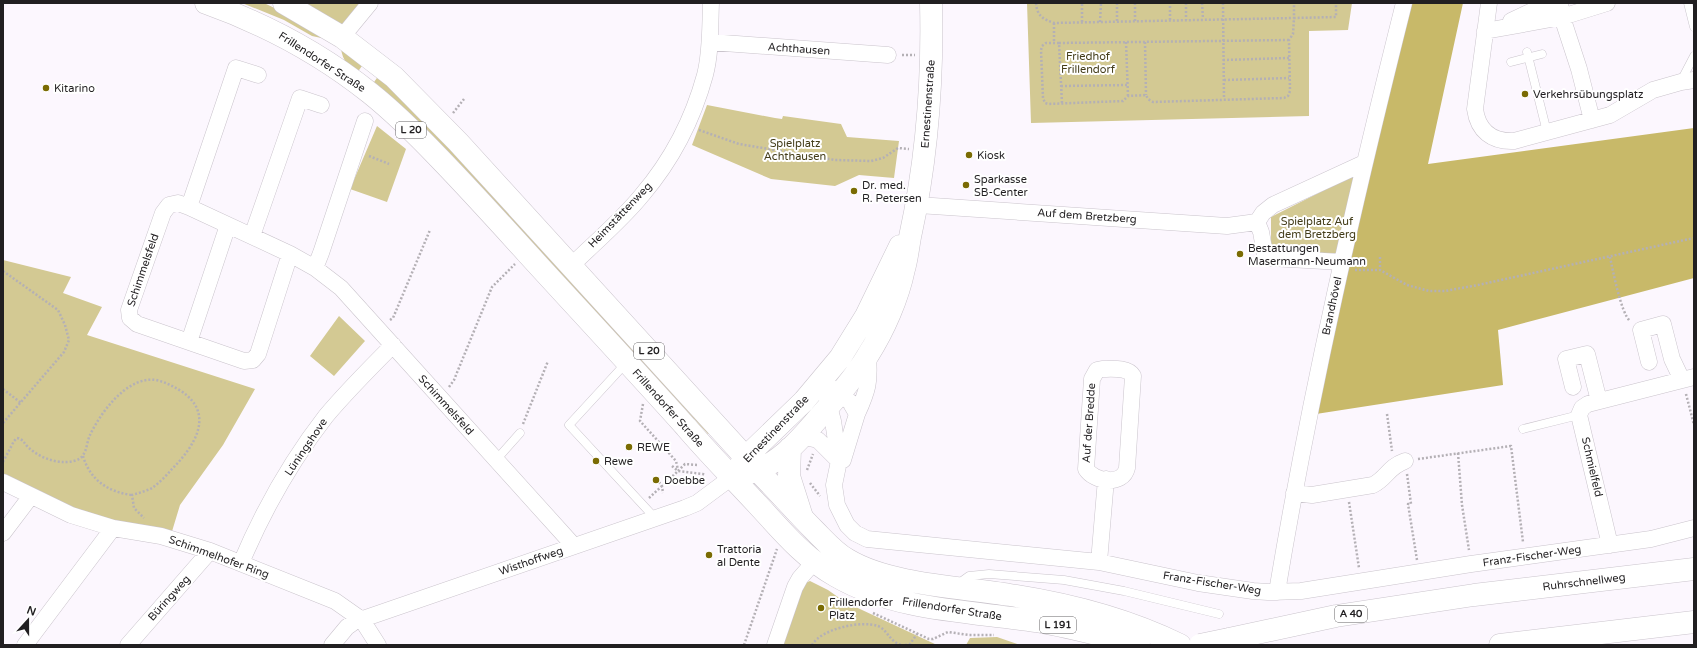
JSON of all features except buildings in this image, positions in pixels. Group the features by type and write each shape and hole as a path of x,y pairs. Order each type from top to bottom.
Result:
{"main road":[{"name":"Frillendorfer Straße","path":"206,3 277,32 324,61 372,94 417,136 789,538 814,562 834,576 858,588 919,606 1063,626 1139,645"},
{"name":"Frillendorfer Straße","path":"284,3 342,37 394,77 442,126 752,464 839,554 866,569 897,578 1017,596 1089,611 1158,634 1180,645"},
{"name":"Ernestinenstraße","path":"752,464 774,461 796,442 834,400 868,356 884,324 902,278 918,205 925,151 931,75 931,3"},
{"name":"Ernestinenstraße","path":"732,477 752,464 840,358 866,316 905,237 918,205"},
{"name":"L 191","path":"796,442 789,476 802,517"},
{"name":"Ruhrschnellweg","path":"1200,645 1336,616 1474,595 1694,569"},
{"path":"1500,645 1694,622"}],"street":[{"path":"342,37 370,3"},
{"name":"Heimstättenweg","path":"571,266 641,196 660,172 687,126 705,75 710,42 711,3"},
{"name":"Brandhövel","path":"1277,592 1307,425 1341,266 1364,163 1404,3"},
{"path":"1489,3 1492,29 1475,109 1476,116 1483,131 1496,139 1514,141 1592,120 1619,111 1653,90 1687,81"},
{"path":"1492,29 1545,5 1566,8 1607,3"},
{"path":"1566,8 1592,120"},
{"name":"Achthausen","path":"710,42 888,55"},
{"path":"189,207 236,68 258,75"},
{"path":"252,236 300,98 321,105"},
{"path":"315,268 365,120"},
{"path":"1341,266 1271,258 1265,254 1261,232 1257,222 1263,213 1273,205 1364,163"},
{"name":"Schimmelsfeld","path":"290,254 258,354 253,360 244,360 188,342 137,324 130,318 129,310 163,213 169,205 178,203 189,207 290,254 315,268 340,288 574,546"},
{"name":"Auf dem Bretzberg","path":"918,205 1227,226 1257,222"},
{"path":"188,342 228,225"},
{"path":"1579,415 1582,408 1588,404 1688,379 1672,359 1663,324 1641,330 1649,362"},
{"name":"Lüningshove","path":"241,563 271,500 304,446 326,416 393,345"},
{"path":"1573,387 1566,359 1587,354 1599,401"},
{"name":"Franz-Fischer-Weg","path":"839,461 843,460 857,414 864,400 869,378 868,356"},
{"name":"Auf der Bredde","path":"1102,368 1127,371 1131,373 1133,382 1126,473 1122,477 1106,479 1094,477 1089,474 1085,463 1092,379 1097,370 1102,368"},
{"name":"Franz-Fischer-Weg","path":"822,380 834,400 839,461 834,485 837,505 847,525 856,533 867,539 1099,562 1198,583 1253,592 1277,592 1300,591 1418,572 1651,539 1694,528"},
{"name":"Franz-Fischer-Weg","path":"834,400 850,402 857,414"},
{"name":"Schmielfeld","path":"1579,415 1610,545"},
{"path":"796,442 818,440 839,461"},
{"path":"1294,493 1312,495 1373,485 1379,482 1399,463"},
{"name":"Wisthoffweg","path":"332,645 347,627 362,620 697,503 732,477"},
{"path":"1099,562 1106,479"},
{"name":"Schimmelhofer Ring","path":"3,482 71,516 112,528 161,536 210,551 335,601 362,620"},
{"path":"3,533 31,496"},
{"path":"25,645 112,528"},
{"name":"Büringweg","path":"128,645 210,551"},
{"path":"776,645 795,587 800,578 814,562"},
{"path":"362,620 378,645"}],"lane":[{"path":"1688,3 1694,27"},
{"path":"1512,62 1527,55 1542,54"},
{"path":"1527,55 1547,132"},
{"path":"1687,81 1694,56"},
{"path":"627,362 569,425 655,518"},
{"path":"1523,429 1579,415"},
{"path":"496,460 520,433"},
{"path":"954,587 969,576 989,574 1064,580 1124,591 1219,614"}],"path":[{"path":"1036,3 1037,12 1040,17 1054,23 1336,17 1336,3"},
{"path":"1082,3 1082,22"},
{"path":"1100,22 1101,3"},
{"path":"1117,3 1117,21"},
{"path":"1135,3 1135,21"},
{"path":"1170,3 1170,20"},
{"path":"1186,3 1186,20"},
{"path":"1202,3 1203,19"},
{"path":"1223,3 1224,99"},
{"path":"1145,42 1146,95 1148,99 1153,102 1284,98 1288,96 1289,40 1293,34 1294,3"},
{"path":"1054,23 1054,43"},
{"path":"1146,95 1128,96 1123,101 1045,103 1043,98 1042,46 1046,43 1289,40"},
{"path":"1126,42 1128,96"},
{"path":"1059,43 1062,103"},
{"path":"1223,60 1289,58"},
{"path":"1224,80 1289,78"},
{"path":"1061,86 1128,84"},
{"path":"456,109 464,100"},
{"path":"687,126 739,144 835,160 871,161 883,158 898,148 925,151"},
{"path":"355,152 389,164"},
{"path":"379,330 393,318 430,230"},
{"path":"1341,266 1380,270 1416,289 1429,292 1444,291 1610,258 1694,238"},
{"path":"440,399 454,380 492,287 526,253"},
{"path":"1380,257 1380,270"},
{"path":"1610,258 1627,318 1641,330"},
{"path":"3,271 58,310 65,324 69,340 64,352 3,423"},
{"path":"520,433 548,361"},
{"path":"1688,379 1694,425"},
{"path":"155,380 172,385 188,396 198,411 200,426 197,436 177,464 162,480 152,488 132,495 122,494 108,489 96,480 86,466 83,456 90,435 113,399 140,382 155,380"},
{"path":"647,384 640,421 676,461 678,471"},
{"path":"3,389 21,403"},
{"path":"1387,414 1411,504 1408,504 1418,572"},
{"path":"3,462 17,438 22,439 38,454 52,460 63,462 77,460 83,456"},
{"path":"1399,463 1511,446 1525,557"},
{"path":"1458,453 1462,505 1472,564"},
{"path":"678,471 685,464"},
{"path":"672,466 678,471"},
{"path":"658,482 662,486 663,493"},
{"path":"1347,489 1361,582"},
{"path":"132,495 134,508 143,518 162,529 161,536"},
{"path":"744,645 777,551 789,538"},
{"path":"812,645 815,640 828,632 848,626 878,626 892,641 902,645"},
{"path":"905,645 910,644 917,634"}],"green space":[{"path":"242,3 264,3 287,14 326,39 312,36 284,20"},
{"path":"286,3 371,3 342,36"},
{"name":"Friedhof Frillendorf","path":"1027,3 1352,3 1348,30 1309,31 1309,116 1031,123"},
{"path":"341,49 364,63 357,73 346,62"},
{"path":"379,75 409,102 712,431 708,434 607,324 573,293 372,85"},
{"name":"Spielplatz Achthausen","path":"707,105 782,119 783,116 841,124 847,137 899,141 894,178 859,175 835,186 771,179 692,145"},
{"path":"377,126 406,149 387,202 350,189"},
{"name":"Spielplatz Auf dem Bretzberg","path":"1360,172 1340,259 1276,251 1271,243 1271,217"},
{"path":"3,260 71,277 63,293 102,307 87,335 255,389 223,445 180,505 170,538 113,527 3,482"},
{"path":"339,316 365,341 334,376 310,356"},
{"path":"810,581 828,590 845,602 937,645 781,645 803,584"},
{"path":"997,637 1020,645 966,645 970,638"}],"shaded area":[{"path":"1410,3 1463,3 1428,164 1694,128 1694,278 1498,330 1503,385 1316,414 1347,267"}],"place":[{"name":"Kitarino","path":"46,88"},
{"name":"Verkehrsübungsplatz","path":"1525,94"},
{"name":"Kiosk","path":"969,155"},
{"name":"Sparkasse SB-Center","path":"966,185"},
{"name":"Dr. med. R. Petersen","path":"854,191"},
{"name":"Bestattungen Masermann-Neumann","path":"1240,254"},
{"name":"REWE","path":"629,447"},
{"name":"Rewe","path":"596,461"},
{"name":"Doebbe","path":"656,480"},
{"name":"Trattoria al Dente","path":"709,555"},
{"name":"Frillendorfer Platz","path":"821,608"}]}
